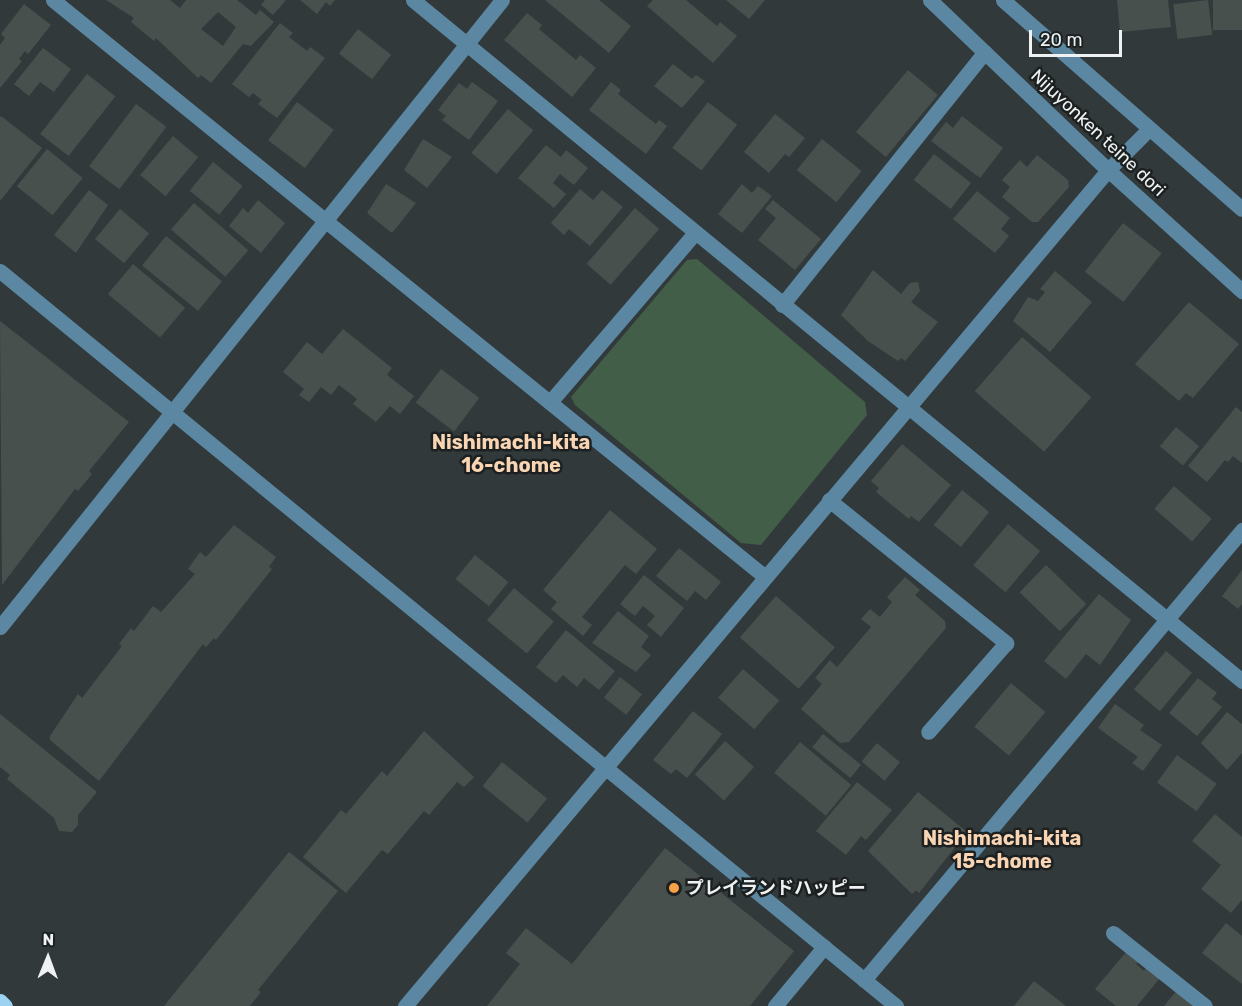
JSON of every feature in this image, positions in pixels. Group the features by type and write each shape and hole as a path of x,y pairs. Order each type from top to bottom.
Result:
{"main road":[{"path":"0,1001 5,1006"}],"street":[{"path":"53,0 764,576"},
{"path":"413,0 906,408 1242,681"},
{"path":"0,627 502,0"},
{"name":"Nijuyonken teine dori","path":"930,0 1108,170 1242,291"},
{"name":"Nijuyonken teine dori","path":"1006,1 1242,209"},
{"path":"782,305 985,52"},
{"path":"405,1006 906,408 1108,170 1149,129"},
{"path":"550,402 695,233"},
{"path":"0,271 896,1006"},
{"path":"829,500 1006,643 928,732"},
{"path":"864,980 1242,530"},
{"path":"1113,933 1205,1006"},
{"path":"775,1006 824,947"}],"green space":[{"path":"697,259 865,402 867,415 761,545 741,543 575,405 571,397 687,260"}],"building":[{"path":"106,0 170,0 180,8 186,0 237,0 256,15 260,10 274,22 251,46 243,44 211,83 201,75 198,78 156,38 154,41 131,22 134,18","holes":["218,12 236,27 223,46 201,29"]},
{"path":"265,0 286,0 273,15 261,5"},
{"path":"300,0 335,0 330,6 326,2 317,14"},
{"path":"545,0 599,0 631,26 609,53"},
{"path":"653,0 686,0 717,26 720,22 737,36 713,63 647,6"},
{"path":"726,0 765,0 749,19"},
{"path":"1117,0 1168,0 1171,27 1120,32"},
{"path":"1208,0 1212,35 1178,39 1173,4"},
{"path":"1213,0 1242,0 1242,30 1213,30"},
{"path":"24,4 51,25 28,54 25,51 19,59 22,61 0,88 0,45 5,38 1,34"},
{"path":"527,13 542,25 539,29 576,60 580,55 596,68 572,97 504,40"},
{"path":"280,23 293,33 289,37 307,51 310,47 325,58 277,118 258,104 262,100 253,93 249,97 232,84"},
{"path":"358,29 391,55 372,79 339,53"},
{"path":"43,48 71,69 54,92 40,82 29,96 14,84"},
{"path":"673,64 692,79 696,75 705,81 682,108 654,86"},
{"path":"908,70 938,95 886,157 856,132"},
{"path":"87,74 115,96 69,156 40,134"},
{"path":"472,82 498,101 469,140 442,120 446,116 438,110 459,83 467,89"},
{"path":"611,82 621,90 618,94 656,124 659,120 667,126 646,154 589,110"},
{"path":"297,102 334,130 305,168 268,140"},
{"path":"708,102 737,125 701,170 672,148"},
{"path":"136,104 166,127 119,189 89,166"},
{"path":"508,109 533,130 497,174 471,153"},
{"path":"775,114 805,138 789,157 785,154 769,173 744,152"},
{"path":"1,116 42,148 0,201 0,118"},
{"path":"962,116 1003,148 980,178 931,141 946,122 953,128"},
{"path":"173,136 198,157 165,196 140,175"},
{"path":"423,139 452,157 427,188 404,170"},
{"path":"822,139 862,171 836,202 797,170"},
{"path":"546,145 561,157 566,150 588,168 574,185 560,174 553,183 566,194 554,208 518,178"},
{"path":"47,149 83,178 53,215 17,186"},
{"path":"934,154 971,183 951,209 914,180"},
{"path":"1037,155 1068,180 1069,187 1038,222 1032,222 1002,197 1010,187 1002,180 1020,160 1027,167"},
{"path":"213,162 243,186 219,215 190,191"},
{"path":"386,184 416,203 392,233 367,213"},
{"path":"742,184 752,193 758,186 772,196 742,233 718,214"},
{"path":"580,189 593,200 602,190 623,207 590,246 569,229 564,235 551,223"},
{"path":"89,190 108,205 76,253 54,235"},
{"path":"977,191 1010,218 1001,229 1009,236 995,253 953,219"},
{"path":"258,200 285,223 261,253 229,226 243,208 248,213"},
{"path":"773,200 821,239 795,270 758,240 776,218 765,209"},
{"path":"194,203 248,250 225,277 171,229"},
{"path":"635,208 659,229 611,285 586,264"},
{"path":"120,209 149,233 124,263 95,239"},
{"path":"1123,223 1162,253 1123,302 1085,272"},
{"path":"166,236 222,281 198,311 142,266"},
{"path":"133,264 185,308 160,338 108,294"},
{"path":"873,270 901,294 910,283 918,282 920,291 911,302 938,322 905,361 901,358 898,361 868,341 841,315"},
{"path":"1055,271 1092,302 1050,352 1013,321 1028,297 1038,301 1045,292 1040,289"},
{"path":"1189,302 1239,344 1193,398 1186,393 1179,401 1135,364"},
{"path":"0,321 129,422 89,471 92,474 78,491 75,489 2,585"},
{"path":"343,329 392,368 387,375 414,396 400,414 390,406 376,422 353,404 357,399 339,385 331,395 321,387 309,402 299,395 304,389 283,372 307,342 322,354"},
{"path":"1022,337 1091,397 1044,452 975,391"},
{"path":"441,369 479,398 454,431 416,403"},
{"path":"1236,407 1242,412 1242,463 1233,456 1228,462 1225,460 1207,482 1188,466"},
{"path":"1176,427 1199,446 1183,465 1160,446"},
{"path":"902,444 951,485 919,522 911,516 909,519 876,492 879,488 871,481"},
{"path":"1174,486 1212,519 1192,541 1154,509"},
{"path":"962,490 989,512 961,547 934,525"},
{"path":"610,510 657,549 636,574 625,565 582,617 592,625 583,636 551,609 557,602 543,590"},
{"path":"1008,524 1040,551 1005,592 973,565"},
{"path":"234,525 276,557 269,567 272,569 216,640 214,638 206,647 203,644 99,781 50,740 50,736 78,694 82,698 122,646 119,644 131,628 134,631 153,606 161,612 195,574 188,569 200,552 206,557"},
{"path":"679,548 721,582 706,600 695,591 687,601 656,576"},
{"path":"475,555 508,582 489,606 455,579"},
{"path":"1046,565 1086,604 1060,631 1020,592"},
{"path":"1242,570 1242,604 1238,609 1222,596"},
{"path":"644,575 684,608 661,637 647,625 655,616 643,606 635,616 620,604"},
{"path":"905,577 920,590 915,595 945,621 946,628 849,742 840,743 801,709 822,684 815,678 830,660 837,667 871,627 861,619 870,609 880,617 892,602 887,597"},
{"path":"514,588 554,621 527,654 487,620"},
{"path":"1099,594 1131,620 1100,665 1086,654 1066,679 1044,661"},
{"path":"776,596 835,647 799,689 740,638"},
{"path":"618,611 649,636 641,647 651,655 636,672 592,643"},
{"path":"566,630 615,671 599,690 584,678 577,687 563,675 556,683 536,667"},
{"path":"1166,651 1192,673 1160,711 1134,689"},
{"path":"743,669 779,700 754,729 718,698"},
{"path":"620,677 642,694 626,715 604,697"},
{"path":"1198,678 1217,693 1212,699 1222,707 1197,736 1169,713"},
{"path":"1011,683 1045,712 1009,756 974,727"},
{"path":"1115,704 1144,725 1140,730 1162,745 1143,771 1132,763 1138,757 1098,728"},
{"path":"693,711 722,734 687,778 676,769 671,774 653,760"},
{"path":"1227,712 1242,724 1242,753 1227,770 1201,743"},
{"path":"0,714 97,792 78,815 78,825 72,832 59,831 54,818 7,779 10,775 0,767"},
{"path":"424,731 474,777 464,787 457,782 429,815 424,811 388,854 382,850 346,893 303,857 341,810 346,814 382,771 387,776"},
{"path":"823,734 861,765 850,778 812,747"},
{"path":"725,741 754,767 724,801 695,774"},
{"path":"800,742 851,785 826,816 774,773"},
{"path":"877,743 900,762 885,781 862,761"},
{"path":"1177,755 1217,784 1197,811 1157,783"},
{"path":"502,762 547,799 528,823 482,786"},
{"path":"857,782 892,810 866,840 861,836 846,855 816,831"},
{"path":"918,792 967,832 919,893 916,890 912,894 868,851"},
{"path":"1215,814 1242,837 1242,900 1231,913 1201,889 1221,865 1192,841"},
{"name":"プレイランドハッピー","path":"665,848 794,951 750,1006 487,1006 520,964 506,953 526,928 572,964"},
{"path":"289,852 338,891 258,990 261,992 250,1006 164,1006"},
{"path":"1226,923 1242,936 1242,984 1202,953"},
{"path":"1127,951 1139,961 1136,964 1144,971 1146,967 1160,978 1137,1006 1116,1006 1095,989"},
{"path":"1034,981 1066,1006 1014,1006"},
{"path":"1178,989 1199,1006 1164,1006"}],"place":[{"name":"プレイランドハッピー","path":"674,888"}],"district":[{"name":"Nishimachi-kita 16-chome","path":"511,454"},
{"name":"Nishimachi-kita 15-chome","path":"1002,850"}]}
